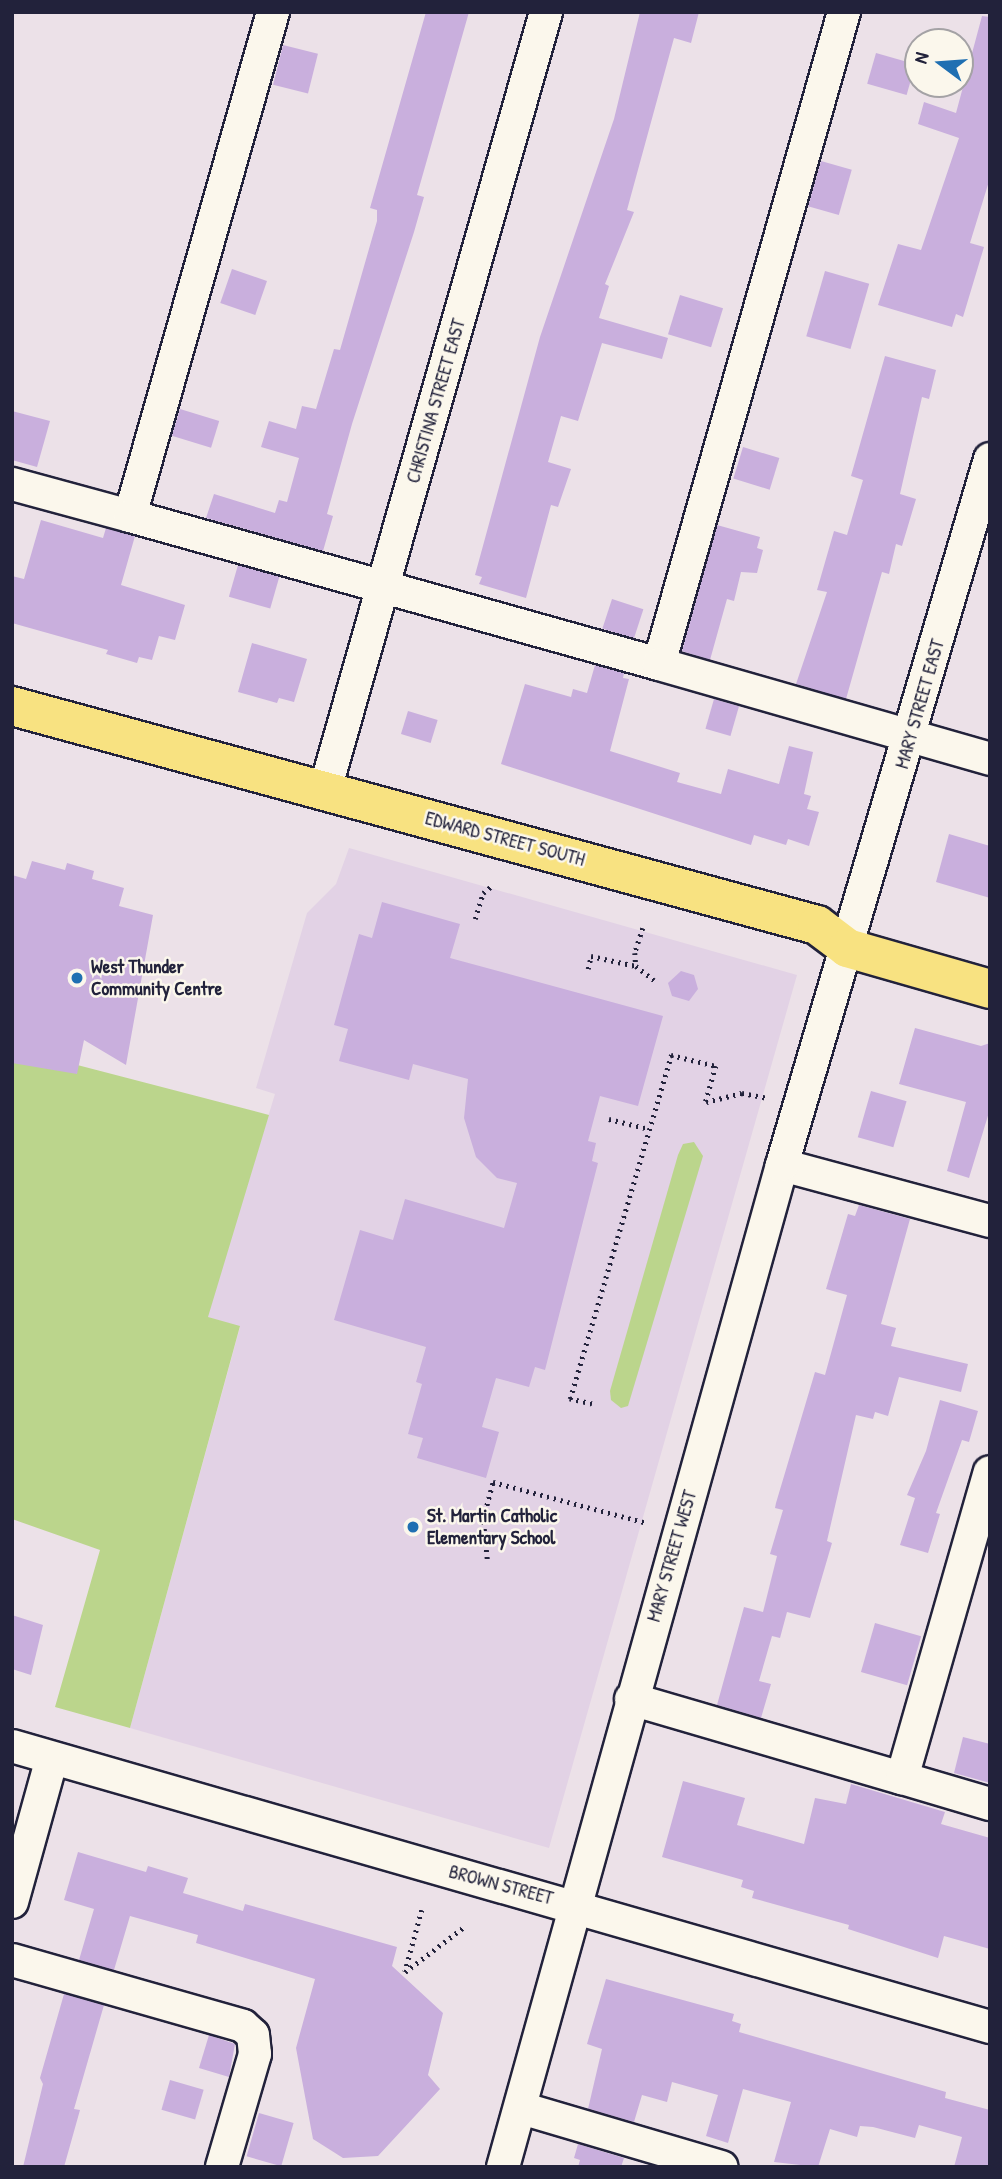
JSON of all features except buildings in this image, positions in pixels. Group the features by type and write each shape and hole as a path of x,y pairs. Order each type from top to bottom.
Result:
{"main road":[{"name":"EDWARD STREET SOUTH","path":"12,706 817,925 847,948 990,989"}],"street":[{"path":"130,516 273,12"},
{"name":"CHRISTINA STREET EAST","path":"325,790 546,12"},
{"path":"659,664 844,12"},
{"name":"MARY STREET EAST","path":"847,948 912,736 990,460"},
{"path":"12,484 383,585 990,759"},
{"name":"MARY STREET WEST","path":"503,2167 631,1699 782,1164 847,948"},
{"path":"782,1164 990,1221"},
{"path":"902,1778 990,1472"},
{"path":"631,1699 990,1804"},
{"name":"BROWN STREET","path":"12,1746 990,2026"},
{"path":"12,1902 52,1758"},
{"path":"12,1960 243,2026 253,2035 256,2054 222,2167"},
{"path":"521,2108 721,2167"}],"path":[{"path":"475,919 483,893 493,885"},
{"path":"636,966 635,953 643,928"},
{"path":"588,969 592,957 636,966 654,980"},
{"path":"592,1404 570,1399 671,1055 716,1066 706,1102 742,1093 768,1098"},
{"path":"609,1119 649,1129"},
{"path":"487,1559 483,1519 493,1482 647,1523"},
{"path":"422,1910 405,1972 464,1927"}],"shaded area":[{"name":"St. Martin Catholic Elementary School","path":"349,848 797,975 549,1848 130,1728 240,1327 207,1317 275,1094 256,1088 307,913 336,884"}],"green space":[{"path":"12,1048 269,1115 208,1317 240,1326 130,1728 55,1707 100,1550 12,1519"},
{"path":"694,1142 703,1156 628,1406 621,1408 611,1400 610,1391 678,1155 683,1144"}],"place":[{"name":"West Thunder Community Centre","path":"77,978"},
{"name":"St. Martin Catholic Elementary School","path":"413,1527"}]}
